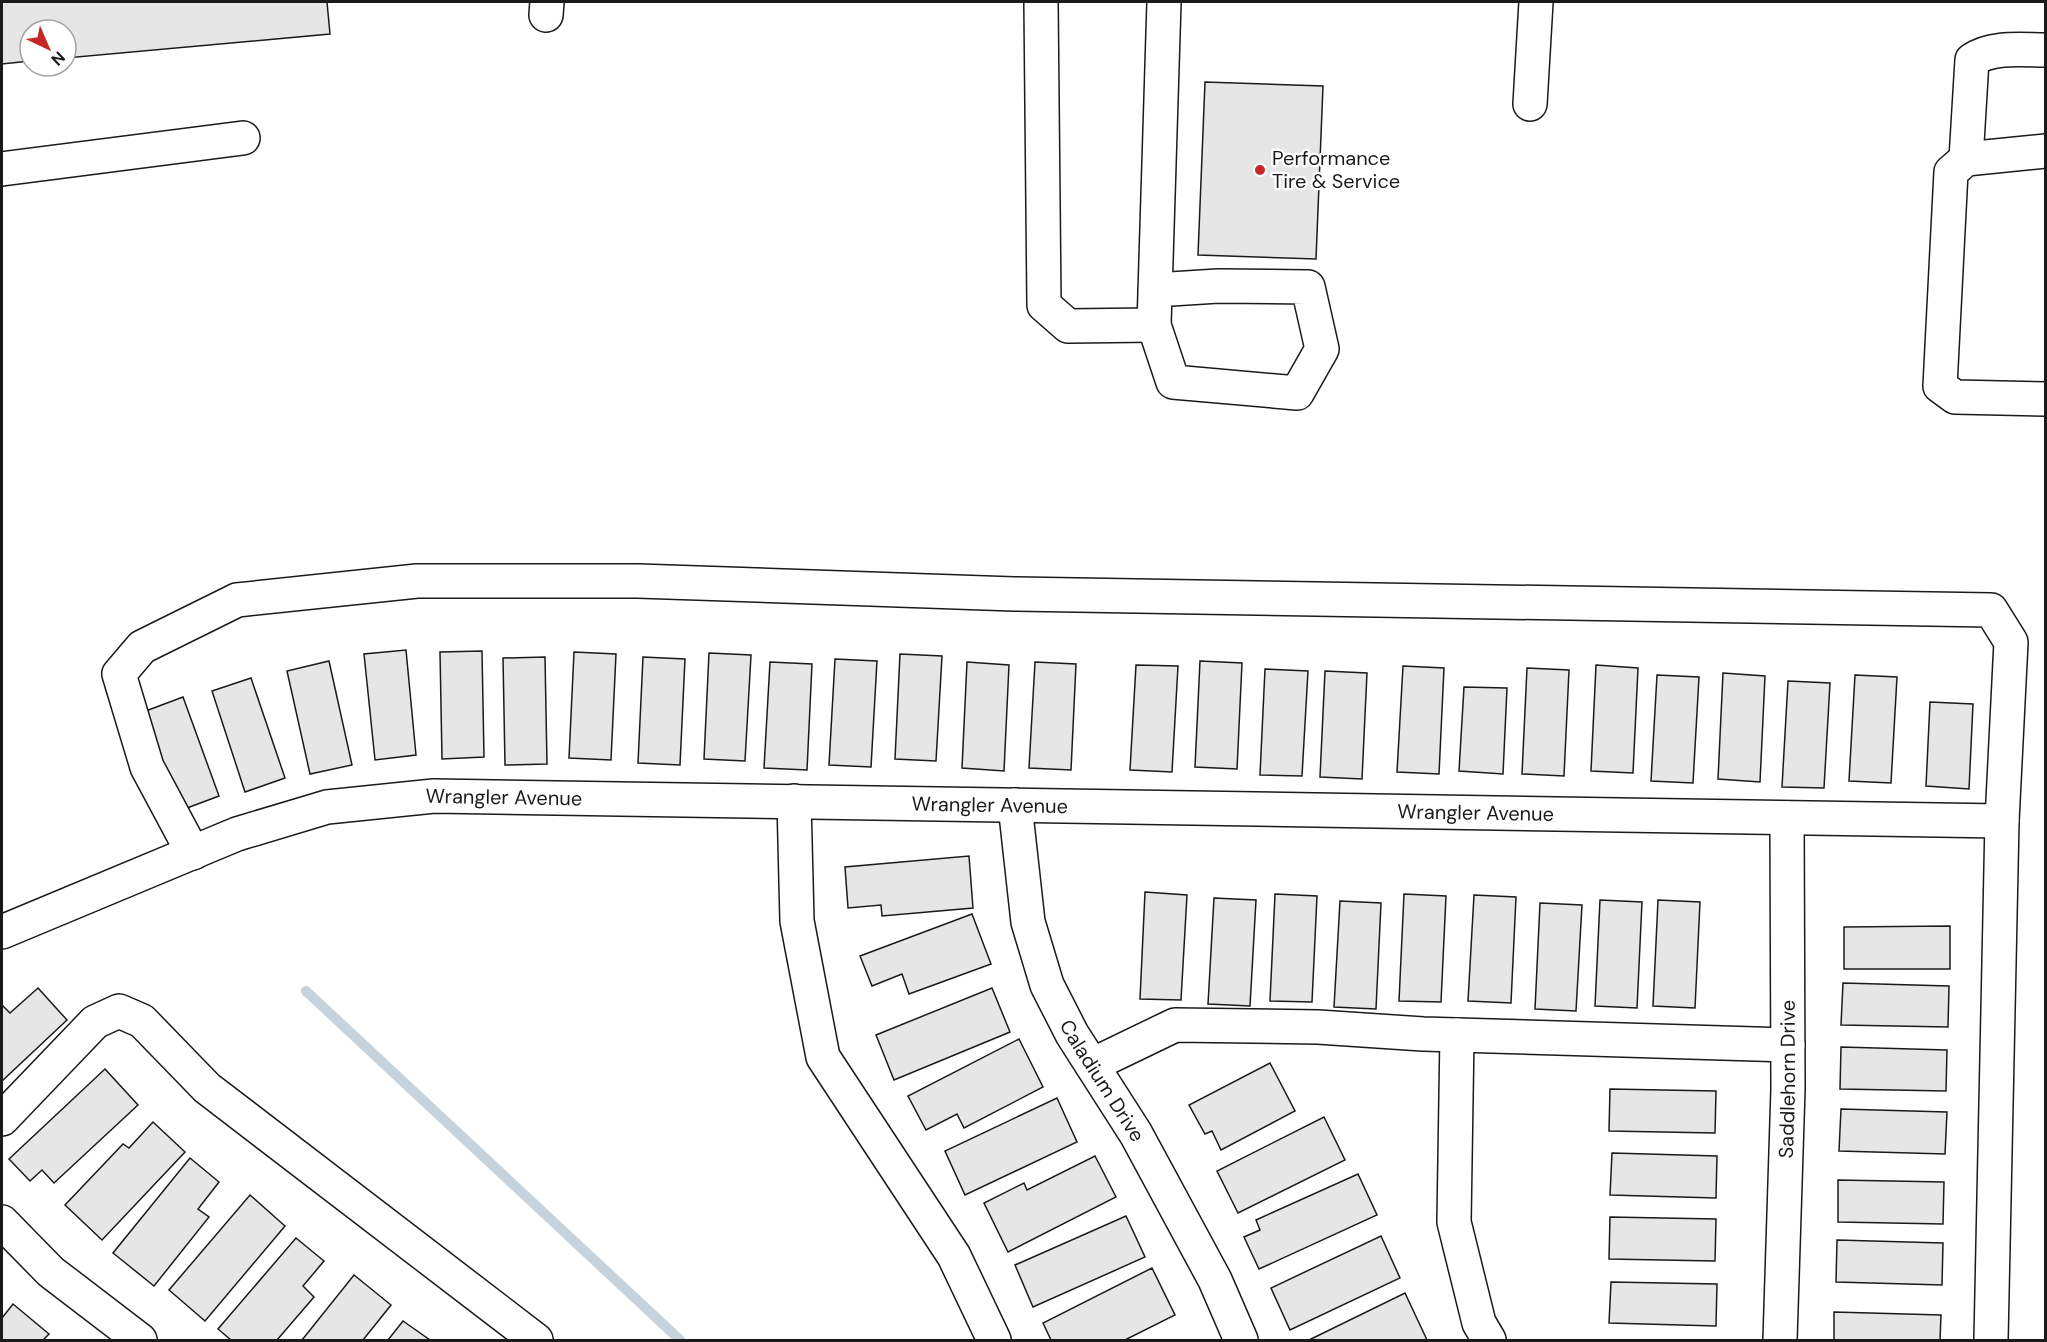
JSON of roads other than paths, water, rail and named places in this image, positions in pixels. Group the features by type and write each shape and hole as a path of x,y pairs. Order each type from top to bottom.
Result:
{"street":[{"path":"1041,2 1044,305 1068,326 1154,325"},
{"path":"1155,290 1218,286 1308,287 1322,349 1297,393 1173,382 1154,325 1155,290 1164,2"},
{"path":"1530,104 1536,2"},
{"path":"1966,159 1972,60 1982,53 1994,51 2046,50"},
{"path":"2,170 243,138"},
{"path":"2046,151 1966,159 1952,172 1940,386 1955,397 2046,399"},
{"path":"193,852 147,767 119,674 142,647 237,600 417,581 638,581 1014,594 1991,610 2011,642 2002,821 1991,1341"},
{"name":"Wrangler Avenue","path":"2,932 237,834 327,807 434,795 2002,821"},
{"path":"794,801 797,921 823,1057 954,1256 994,1341"},
{"name":"Caladium Drive","path":"1015,805 1028,922 1047,985 1072,1034 1142,1144 1215,1280 1241,1341"},
{"name":"Saddlehorn Drive","path":"1780,1341 1783,1299 1788,1045 1787,818"},
{"path":"2,1119 95,1022 119,1011 142,1021 207,1088 536,1341"},
{"path":"1092,1065 1175,1024 1788,1045"},
{"path":"1457,1035 1454,1222 1479,1323 1489,1341"},
{"path":"2,1222 51,1272 140,1341"}],"waterway":[{"path":"306,991 680,1340"}],"place":[{"name":"Performance Tire & Service","path":"1260,170"}]}
